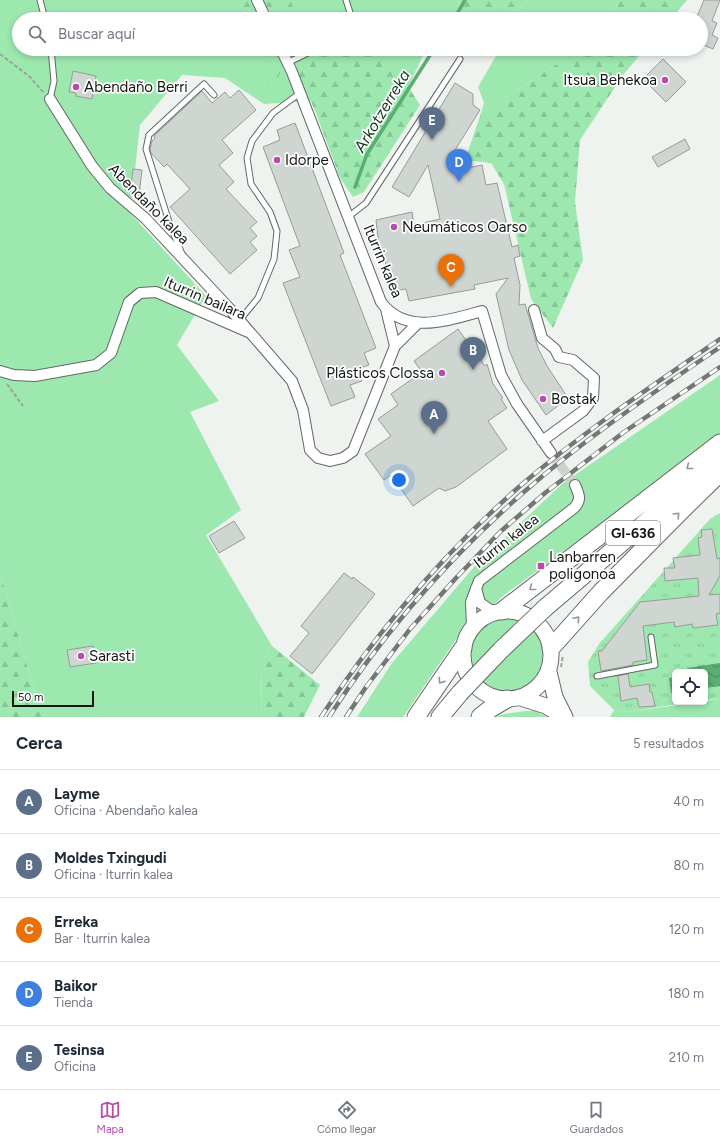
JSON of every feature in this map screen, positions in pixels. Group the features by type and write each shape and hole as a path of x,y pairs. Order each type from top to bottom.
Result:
{"main road":[{"path":"498,612 720,443"},
{"name":"GI-636","path":"440,717 460,693 545,608 720,459"},
{"path":"558,650 606,587 720,473"},
{"path":"416,717 463,648"},
{"path":"480,717 490,709 514,698"}],"street":[{"path":"257,0 263,12"},
{"name":"Iturrin kalea","path":"284,56 300,93 381,302 386,309 402,319 417,324 440,322 482,311 501,375 517,404 551,453"},
{"name":"Abendaño kalea","path":"50,99 92,166 110,188 146,218 292,381 303,410 310,450 318,458 330,461 343,458 353,451 395,346"},
{"name":"Iturrin bailara","path":"0,371 14,376 35,376 96,365 110,353 128,302 140,293 156,292 250,333"},
{"path":"386,309 395,346"},
{"path":"534,310 542,338 555,349 559,357 573,360 594,378 593,398 584,411 542,441"},
{"path":"395,346 417,324"},
{"name":"Iturrin kalea","path":"472,628 471,602 479,581 574,508 579,500 580,494 574,485"},
{"name":"Iturrin kalea","path":"476,586 476,595 480,603 498,612"},
{"path":"498,612 522,613 533,619 558,650 552,660 555,672 555,698 564,717 546,706 514,698 488,695 475,686 465,668 463,648 472,628 478,622 498,612"},
{"path":"514,698 538,688 555,672"}],"lane":[{"path":"40,0 43,12"},
{"path":"346,0 350,12"},
{"path":"50,99 54,81 52,56"},
{"path":"287,63 302,56"},
{"path":"348,217 366,203 460,59"},
{"path":"186,262 170,225 146,149 149,135 204,84 214,95"},
{"path":"239,321 258,298 274,259 277,231 270,212 251,184 247,158 252,141 273,113 300,93"},
{"path":"598,676 655,665 651,637"}],"path":[{"path":"0,54 30,78 50,99"},
{"path":"4,381 23,406"},
{"path":"555,672 558,650"}],"green space":[{"path":"0,0 460,0 457,12 12,12 12,56 423,56 388,129 325,100 264,104 225,78 182,75 140,125 130,213 206,296 177,345 219,401 190,412 241,510 206,535 272,646 261,664 262,717 42,717 0,572"},
{"path":"230,0 253,0 259,12 237,12 230,3"},
{"path":"262,0 290,0 295,12 268,12"},
{"path":"460,0 529,0 517,12 457,12"},
{"path":"529,0 620,0 613,12 517,12"},
{"path":"620,0 687,0 677,12 613,12"},
{"path":"265,56 280,56 284,64 275,84 267,82 274,66"},
{"path":"288,56 380,56 406,83 420,105 364,192 353,197 340,178 314,108"},
{"path":"496,56 569,56 481,113 484,103 478,87"},
{"path":"569,56 639,56 623,75 580,140 575,202 583,260 553,328 531,299 504,184 491,163 465,160 481,113"},
{"path":"720,375 720,437 504,595 457,638 403,717 357,717 392,663 474,567 562,484"},
{"path":"720,513 720,699 708,700 708,669 672,669 672,705 628,712 614,710 590,686 588,662 599,644 710,519"},
{"path":"0,572 42,717 0,717"},
{"path":"500,619 514,619 521,621 533,629 541,641 543,655 541,669 533,681 521,689 514,691 500,691 493,689 481,681 473,669 471,662 471,648 473,641 481,629 493,621"},
{"path":"272,646 320,685 304,717 262,717 261,664"},
{"path":"720,699 720,717 610,717 614,710 628,712 678,705 708,705 708,701"},
{"path":"535,711 547,717 495,717 504,714"}],"water":[{"path":"720,663 720,686 708,688 708,669 687,668"},
{"path":"669,678 672,678 671,693"}],"building":[{"path":"704,0 720,0 712,21 717,23 712,35 718,38 713,49 708,47 708,12 699,12"},
{"name":"Itsua Behekoa","path":"663,59 686,82 666,102 643,79"},
{"name":"Abendaño Berri","path":"73,71 96,76 92,99 76,96 76,93 69,92"},
{"path":"455,83 473,94 473,105 480,110 455,150 458,170 482,165 486,185 497,183 512,247 518,245 520,256 514,258 520,285 519,305 525,304 538,348 547,366 568,398 546,415 522,380 509,350 496,294 508,278 474,285 475,289 409,301 406,289 394,291 384,256 380,256 376,220 412,212 414,225 440,219 428,165 409,197 392,187"},
{"path":"239,90 256,110 222,140 233,153 219,165 234,182 226,189 257,222 250,228 257,236 250,242 257,250 230,274 170,207 190,189 167,164 164,167 151,153 150,149 152,141 155,138 154,136 202,91 212,103 225,92 230,98"},
{"path":"295,123 344,253 340,255 376,348 364,353 369,365 357,369 362,381 350,385 355,397 331,406 283,283 300,277 289,250 300,246 263,147 280,140 277,130"},
{"path":"685,139 690,149 658,167 652,157"},
{"path":"133,169 142,170 139,196 130,195"},
{"path":"458,329 485,366 487,364 493,384 503,398 501,399 507,408 488,421 507,449 456,487 445,491 439,488 413,506 391,475 384,480 365,454 391,436 378,419 398,405 391,394 422,372 414,361"},
{"path":"234,521 245,538 219,553 209,536"},
{"path":"712,529 717,559 720,558 720,576 709,595 720,594 720,613 716,614 718,625 693,628 692,624 675,627 674,622 643,626 647,660 633,662 633,665 601,671 598,651 602,651 640,602 699,596 698,578 665,581 664,568 675,568 673,558 700,555 698,538 702,537 701,530"},
{"path":"344,573 352,579 353,577 375,594 312,674 290,656 309,633 301,626"},
{"name":"Sarasti","path":"93,646 96,663 70,667 67,650"},
{"path":"628,674 630,687 649,684 655,706 639,707 637,698 621,701 618,676"}],"waterway":[{"name":"Arkotzerreka","path":"458,12 465,0"},
{"name":"Arkotzerreka","path":"355,187 367,154 430,56"}],"tunnel":[{"path":"551,453 575,485"}],"railway":[{"path":"321,717 342,685 388,624 438,566 492,512 520,486 568,447 618,410 720,339"},
{"path":"329,717 372,656 419,597 444,569 497,516 548,471 596,434 720,347"},
{"path":"346,717 366,687 410,629 500,532 545,493 624,432 720,367"}],"place":[{"name":"Itsua Behekoa","path":"665,80"},
{"name":"Abendaño Berri","path":"76,87"},
{"name":"Tesinsa","path":"432,140"},
{"name":"Idorpe","path":"277,160"},
{"name":"Baikor","path":"459,182"},
{"name":"Neumáticos Oarso","path":"394,227"},
{"name":"Erreka","path":"451,287"},
{"name":"Moldes Txingudi","path":"473,370"},
{"name":"Plásticos Clossa","path":"442,373"},
{"name":"Bostak","path":"543,399"},
{"name":"Layme","path":"434,434"},
{"name":"Lanbarren poligonoa","path":"541,566"},
{"name":"Sarasti","path":"81,656"}]}
